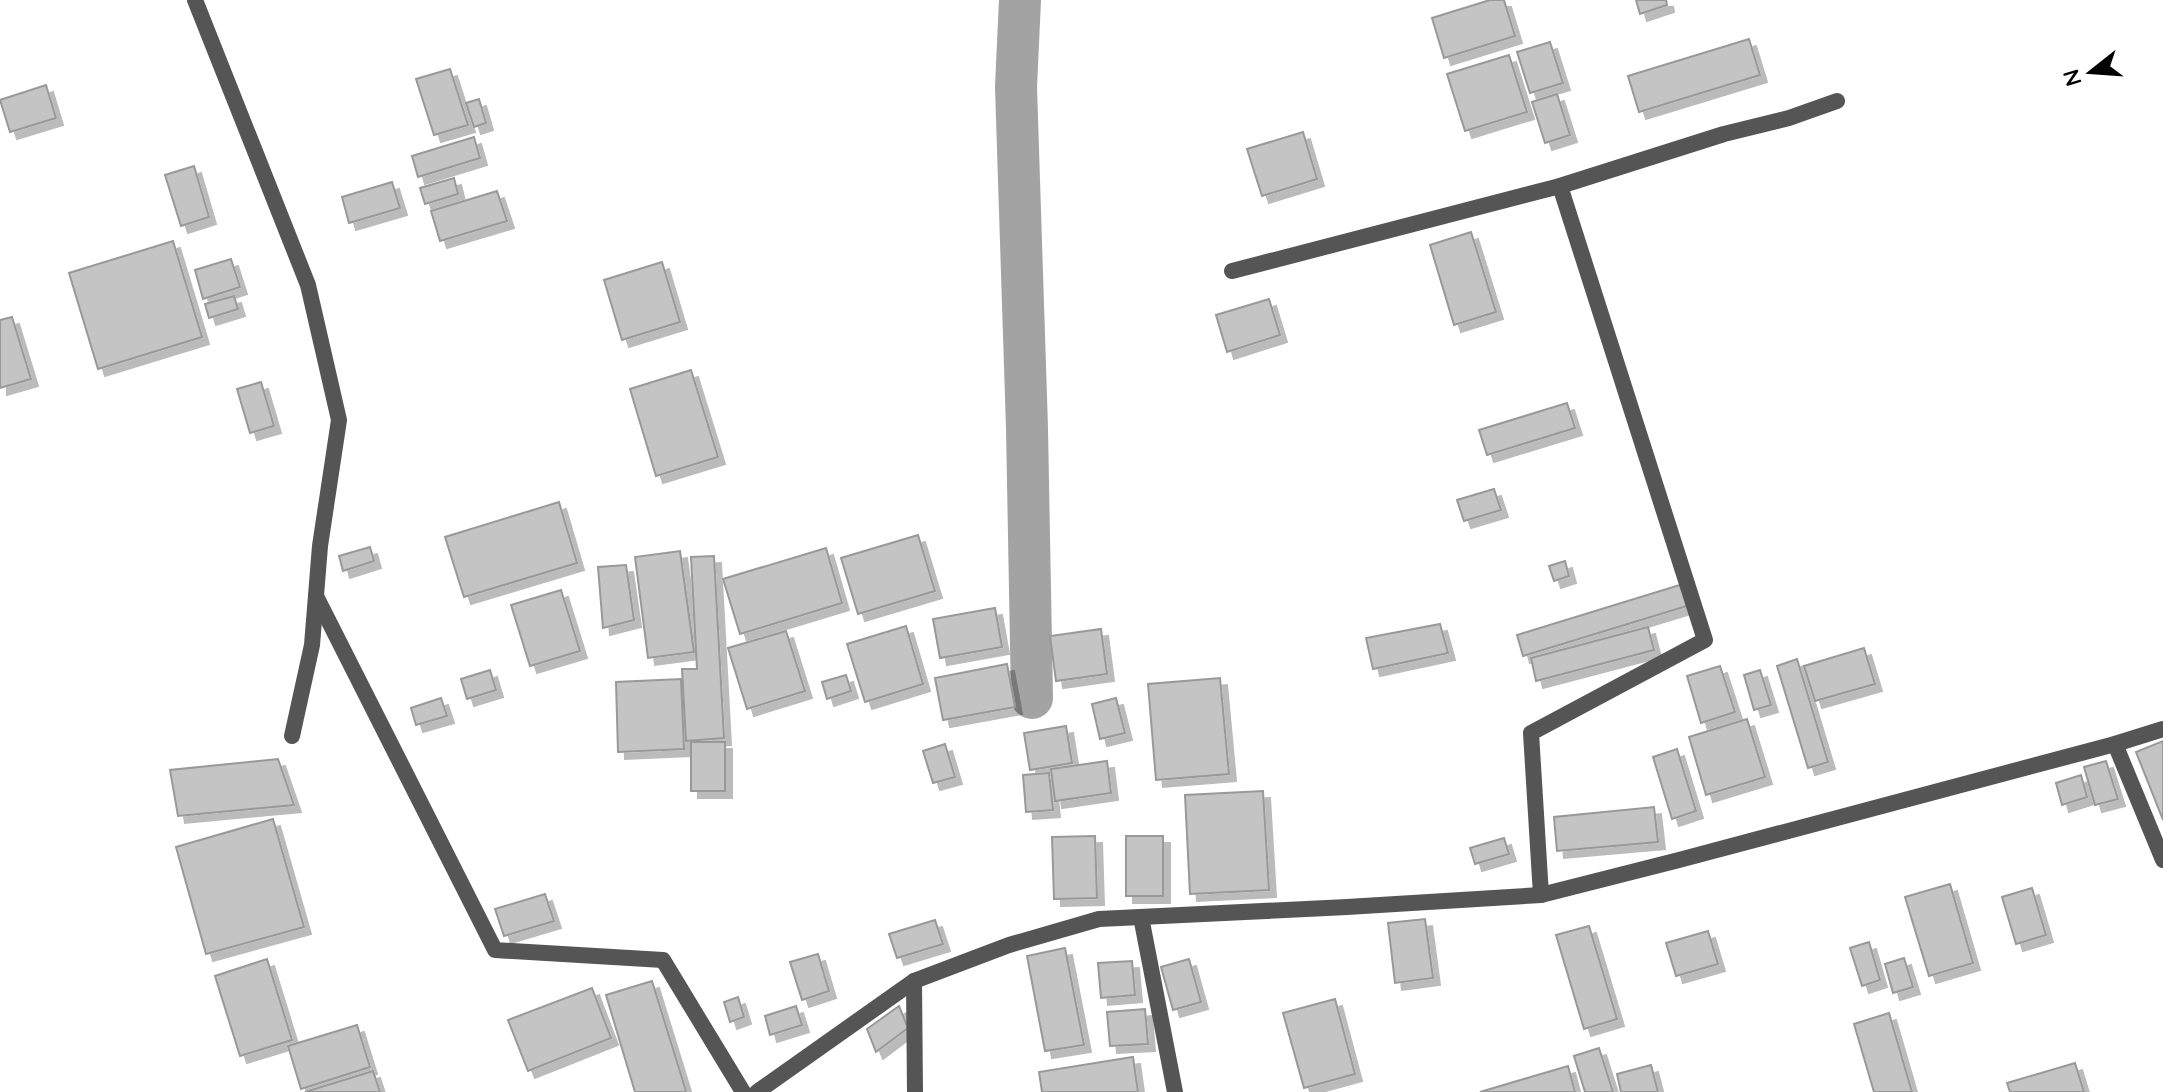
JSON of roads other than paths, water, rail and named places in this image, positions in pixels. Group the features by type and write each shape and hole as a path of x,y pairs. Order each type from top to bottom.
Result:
{"street":[{"path":"195,0 308,285 339,420 320,546 312,645 292,736"},
{"path":"1232,271 1560,186 1837,101"},
{"path":"1541,895 1531,733 1705,640 1560,186"},
{"path":"316,596 495,950 663,960 743,1092"},
{"path":"757,1092 914,981 1009,945 1099,919 1541,895 2163,729"},
{"path":"2115,744 2163,860"},
{"path":"1141,917 1175,1092"},
{"path":"914,981 915,1092"}],"waterway":[{"path":"1020,0 1016,87 1032,698"}]}
